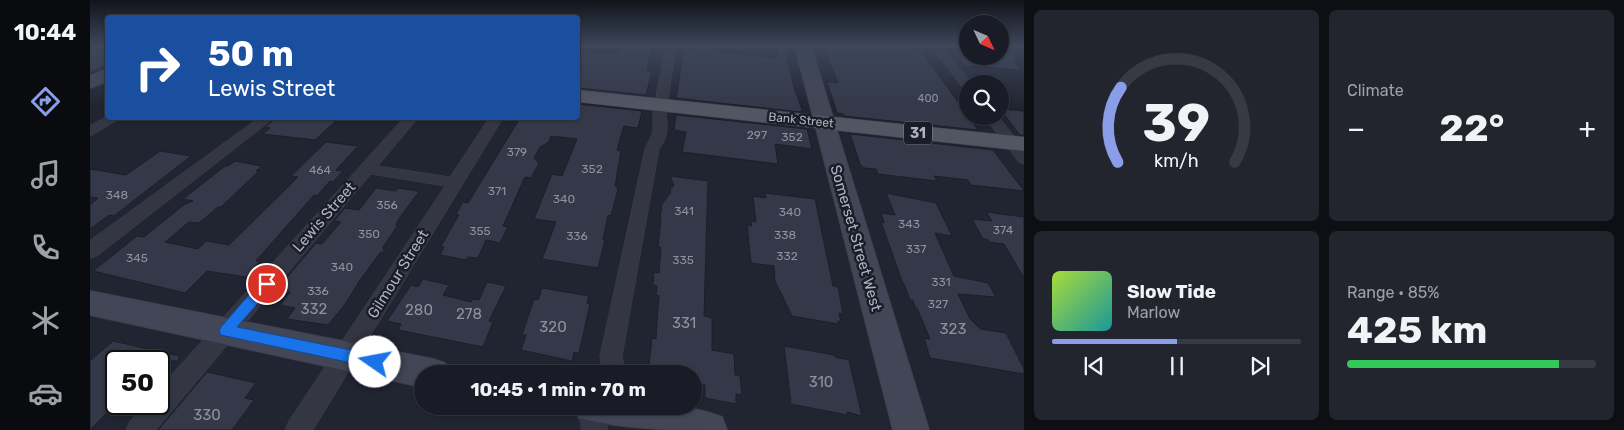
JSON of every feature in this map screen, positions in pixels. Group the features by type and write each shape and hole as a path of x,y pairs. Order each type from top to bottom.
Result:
{"main road":[{"name":"Somerset Street West","path":"808,66 911,430"},
{"path":"90,83 105,76"},
{"name":"Bank Street","path":"580,96 823,122 1020,149"},
{"path":"90,303 414,370"},
{"path":"613,415 709,430"}],"street":[{"path":"612,365 611,356 652,150 658,143 662,120 660,112 668,66"},
{"path":"90,132 111,120"},
{"path":"90,252 264,120"},
{"name":"Lewis Street","path":"139,430 409,120"},
{"name":"Gilmour Street","path":"298,430 495,120"},
{"path":"999,125 1020,149"},
{"path":"366,169 454,182"},
{"path":"590,415 594,424 606,415"}],"building":[{"path":"90,66 104,66 90,73"},
{"path":"580,66 648,66 647,71 652,71 646,95 580,88"},
{"path":"681,66 789,66 802,110 800,112 676,98"},
{"path":"831,66 932,66 959,103 959,125 974,125 978,130 844,116 837,113 827,82 838,83"},
{"path":"966,66 1018,66 1022,70"},
{"path":"580,104 642,111 638,128 624,126 617,150 621,151 615,186 618,189 611,216 608,215 603,240 605,240 598,268 542,259 556,222 534,219 552,174 562,176 577,139 551,136 549,142 540,147 534,158 539,163 531,178 525,177 503,226 508,227 500,243 486,240 478,258 468,257 466,260 440,255 444,247 441,246 459,215 456,214 463,202 468,203 519,120 580,120"},
{"path":"1009,110 1024,111 1024,135 1020,135 1009,121"},
{"path":"676,115 807,129 812,149 775,144 778,164 682,152 686,132 674,130"},
{"path":"274,120 337,120 315,140 263,134 270,128 265,127"},
{"path":"850,134 993,150 1024,191 971,185 968,180 934,176 937,181 878,174 876,169 864,168 860,164"},
{"path":"326,142 358,146 336,170 343,171 333,182 330,181 317,196 314,195 256,261 260,261 246,277 207,271 185,293 93,271 137,236 144,237 185,204 193,201 183,199 225,166 235,161 262,166 221,207 218,207 199,223 189,222 165,242 198,249 206,241 229,245 298,177 291,176"},
{"path":"160,151 191,156 114,216 109,215 90,229 90,205 98,198 90,197 90,169 126,175"},
{"path":"670,176 708,181 704,316 712,318 712,350 734,354 735,375 740,376 742,395 736,394 736,404 705,398 705,385 702,385 702,365 649,365 652,338 656,339 659,296 656,295 657,286 653,285 654,272 659,273 661,247 658,247 660,218 662,204 671,192 670,189 674,186"},
{"path":"376,188 396,191 398,188 418,191 418,193 398,220 396,225 398,225 383,247 384,251 380,253 346,303 328,325 287,319 295,308 280,305 290,292 277,289 316,243 322,244 341,222 334,221 345,208 359,210"},
{"path":"765,193 815,199 833,286 838,287 843,314 839,313 841,322 838,321 838,324 792,316 775,281 774,266 751,263 747,225 752,226 751,221 756,222 753,196 766,198"},
{"path":"886,193 936,203 952,236 935,233 954,276 988,283 996,297 958,294 970,319 980,329 1006,333 1024,369 1024,374 930,358 924,338 930,339 917,308 913,300 910,300 903,284 881,222 884,223 881,213 895,215"},
{"path":"986,212 1024,217 1024,278 1004,244 989,242 987,239 983,239 972,219 992,221"},
{"path":"423,279 449,285 443,295 471,302 473,299 479,300 487,282 506,286 489,321 493,322 483,347 398,330 401,324 387,321 411,285 418,287"},
{"path":"542,288 589,296 587,303 590,304 579,353 574,352 572,361 521,350 526,335 522,335 534,299 538,300"},
{"path":"113,341 153,350 105,350 105,414 90,430 90,361"},
{"path":"784,346 834,355 835,357 849,360 862,416 847,412 847,415 791,404"},
{"path":"170,354 179,356 178,361 170,361"},
{"path":"207,372 256,383 245,398 254,400 232,430 158,430"}],"route":[{"path":"267,284 226,331 375,362"}]}
